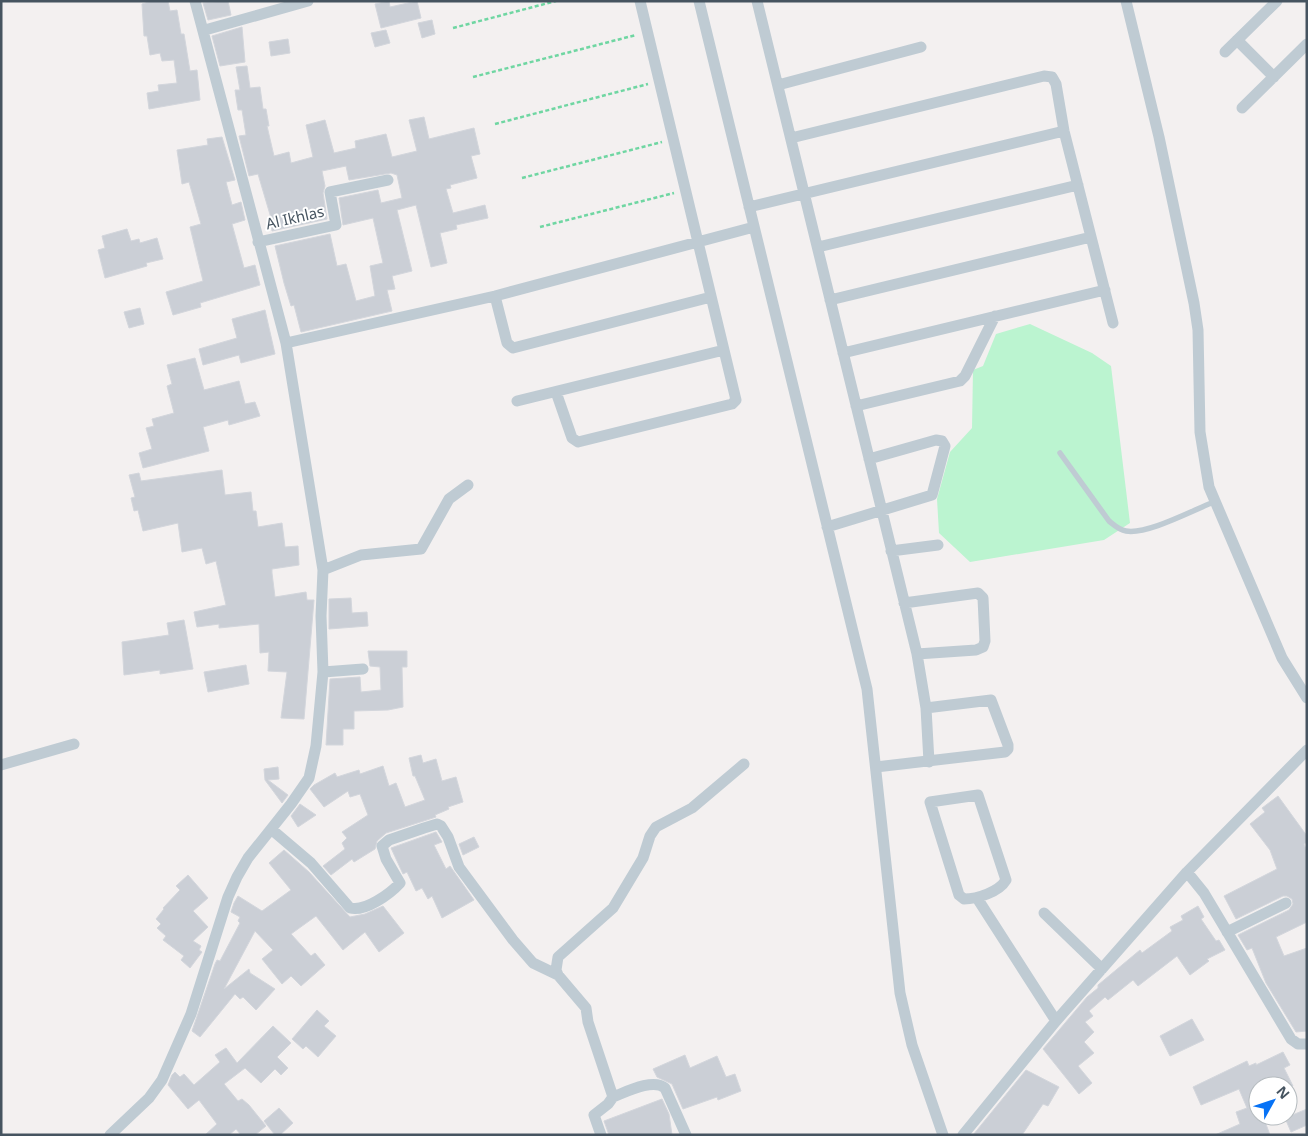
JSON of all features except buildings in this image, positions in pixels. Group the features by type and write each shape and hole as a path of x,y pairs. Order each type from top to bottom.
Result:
{"street":[{"path":"110,1135 149,1098 162,1080 204,976 228,897 248,858 303,789 313,764 323,672 322,570 286,343 196,1"},
{"path":"205,30 308,1"},
{"path":"556,392 572,438 578,442 734,403 736,398 640,1"},
{"path":"699,1 867,689 900,993 912,1045 943,1135"},
{"path":"757,1 917,654 926,708 929,762"},
{"path":"1126,1 1159,137 1192,293 1198,330 1202,453 1214,502 1282,658 1307,698"},
{"path":"1225,52 1277,1"},
{"path":"1237,40 1274,76"},
{"path":"1242,108 1307,44"},
{"path":"778,85 921,47"},
{"path":"791,138 1048,76 1055,80 1064,131 1113,323"},
{"path":"749,207 1064,131"},
{"name":"Al Ikhlas","path":"258,242 336,225 330,192 388,180"},
{"path":"818,247 1078,185"},
{"path":"286,343 495,296 754,227"},
{"path":"830,300 1091,237"},
{"path":"843,353 1105,290"},
{"path":"495,296 507,343 513,348 711,298"},
{"path":"856,406 960,382 965,376 996,316"},
{"path":"517,401 724,350"},
{"path":"828,527 932,495 946,446 942,441 936,440 869,460"},
{"path":"322,570 361,555 420,549 448,499 468,485"},
{"path":"892,551 938,545"},
{"path":"904,603 978,593 983,598 985,641 983,647 976,650 917,654"},
{"path":"323,672 364,669"},
{"path":"876,767 1005,752 1008,745 992,700 926,708"},
{"path":"1,765 74,744"},
{"path":"963,1135 1056,1021 1187,872 1307,750"},
{"path":"613,1097 588,1022 586,1008 558,975 556,970 558,957 613,908 643,858 652,831 661,823 692,808 744,764"},
{"path":"978,795 1006,880 1001,886 977,898 964,899 959,896 930,802 978,795"},
{"path":"271,829 311,863 350,908 353,909 380,898 400,884 386,859 382,846 389,840 424,828 437,824 441,826 448,837 459,867 518,945 533,963 558,975"},
{"path":"1187,872 1204,893 1291,1039 1298,1044 1307,1044"},
{"path":"977,898 1056,1021"},
{"path":"1228,932 1286,903"},
{"path":"1044,913 1102,969"},
{"path":"601,1135 594,1115 608,1104 613,1097 653,1084 661,1084 665,1088 686,1135"}],"lane":[{"path":"1060,453 1109,521 1126,531 1152,526 1214,502"}],"path":[{"path":"453,28 556,1"},
{"path":"472,77 648,32"},
{"path":"495,124 659,81"},
{"path":"522,178 673,139"},
{"path":"540,227 685,190"}],"green space":[{"path":"1030,324 1092,353 1111,366 1130,523 1104,540 970,562 939,533 937,499 950,452 972,428 973,370 983,366 996,334"}]}
